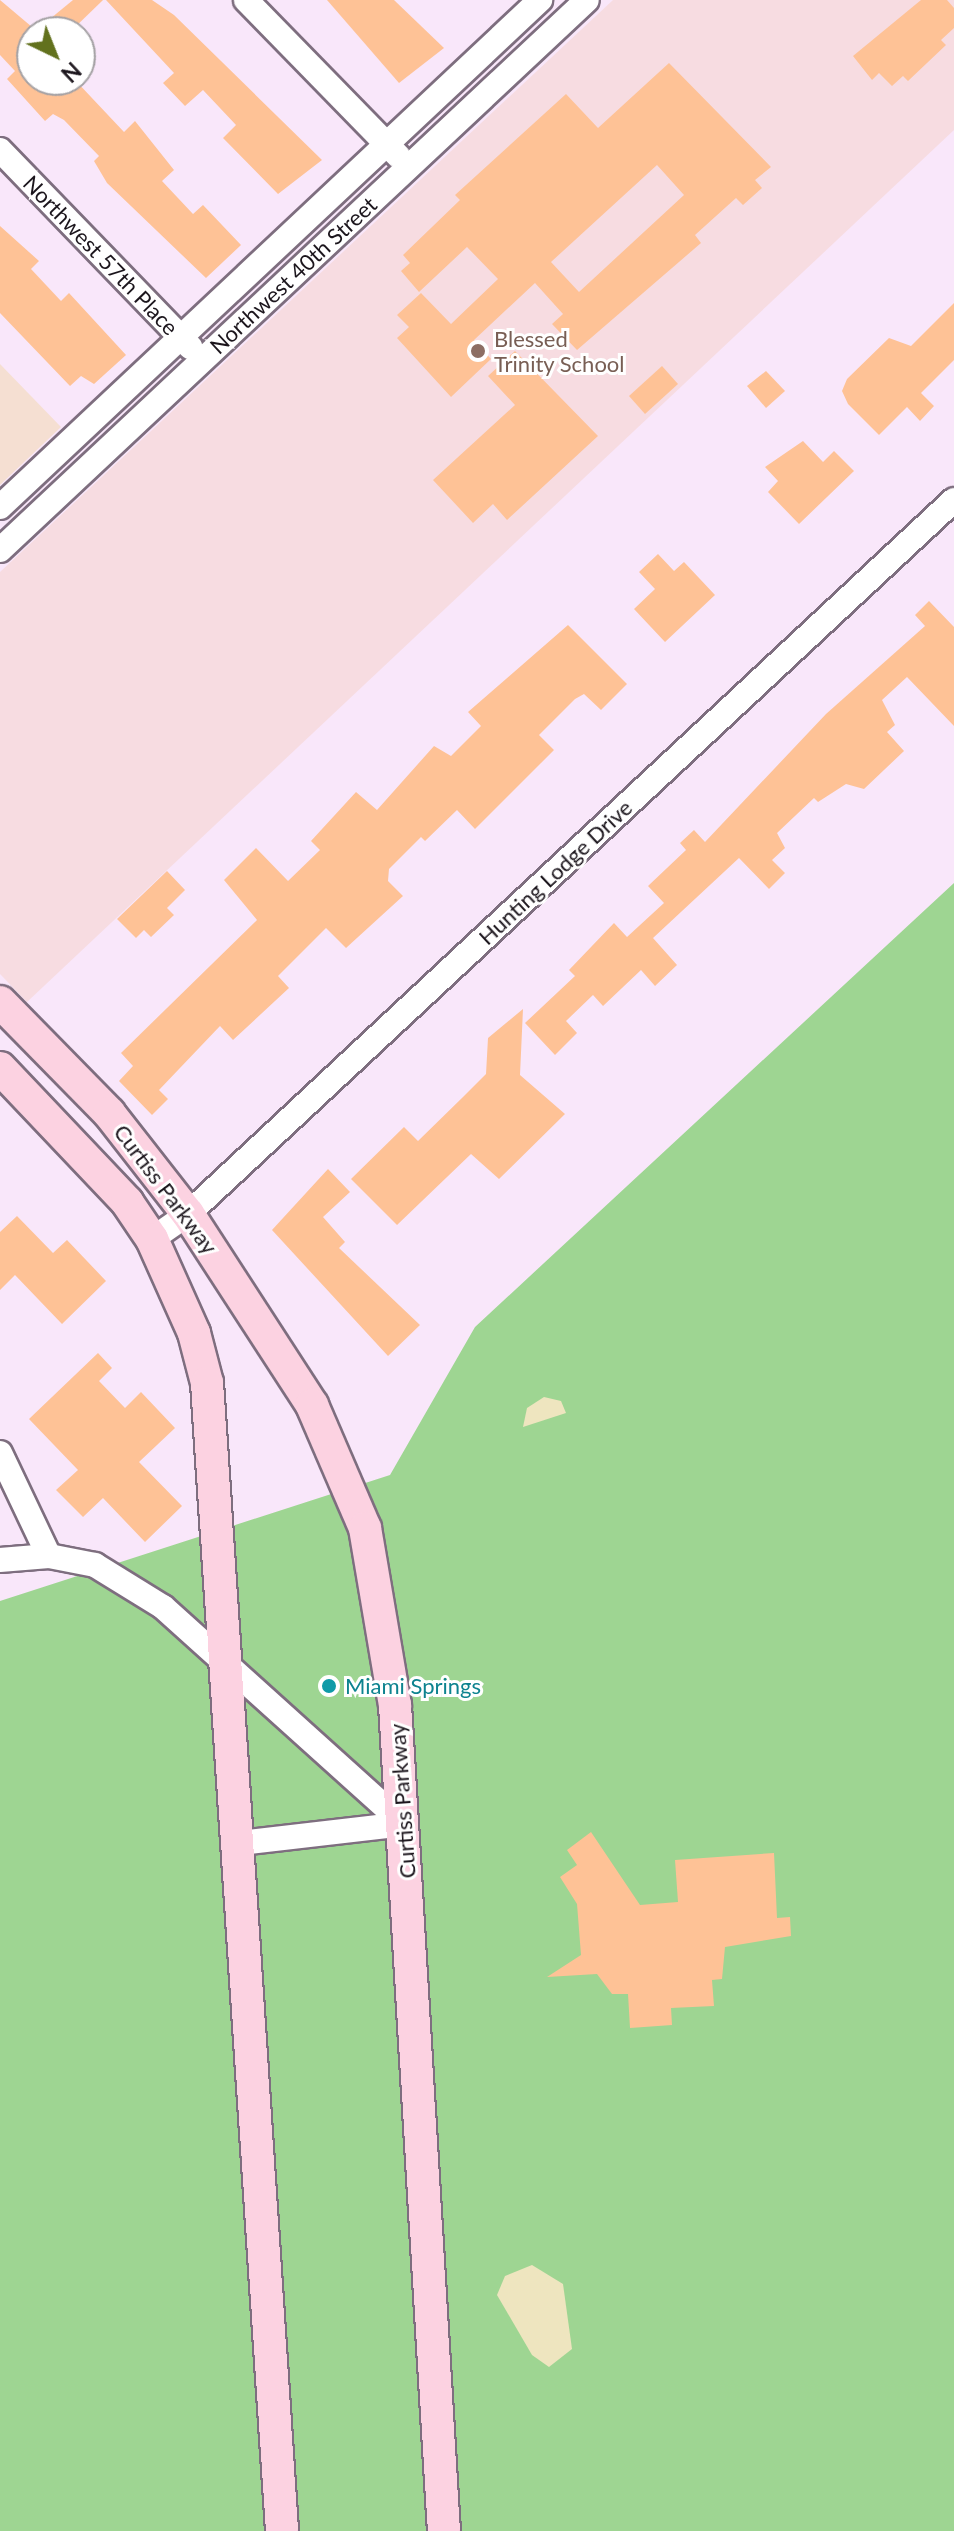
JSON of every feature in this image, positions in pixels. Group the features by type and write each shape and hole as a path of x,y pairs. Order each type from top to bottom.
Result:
{"main road":[{"name":"Curtiss Parkway","path":"0,1002 109,1113 188,1214 312,1405 365,1528 385,1617 404,1824 444,2531"},
{"name":"Curtiss Parkway","path":"0,1068 119,1192 152,1239 194,1333 207,1383 230,1673 282,2531"}],"street":[{"path":"246,0 409,167"},
{"name":"Northwest 40th Street","path":"0,507 540,0"},
{"name":"Northwest 40th Street","path":"0,550 587,0"},
{"name":"Northwest 57th Place","path":"0,150 202,360"},
{"name":"Hunting Lodge Drive","path":"152,1239 188,1214 954,500"},
{"path":"0,1453 49,1556"},
{"path":"0,1560 49,1556 95,1565 163,1607 230,1673 404,1824"},
{"path":"240,1843 404,1824"}],"shaded area":[{"name":"Blessed Trinity School","path":"613,0 954,0 954,130 27,1002 0,974 0,572"},
{"path":"0,364 61,427 0,485"}],"green space":[{"path":"954,883 954,2531 0,2531 0,1601 390,1475 475,1327"}],"sand":[{"path":"544,1397 561,1401 566,1413 523,1427 527,1408"},
{"path":"532,2265 563,2284 572,2349 549,2367 532,2355 497,2295 505,2276"}],"building":[{"path":"0,0 19,16 16,16 16,89 7,79 15,71 0,55"},
{"path":"73,0 103,0 86,16 54,16"},
{"path":"106,0 152,0 174,15 322,160 278,194 223,138 236,125 203,90 185,106 163,83 174,73"},
{"path":"327,0 394,0 444,48 399,83"},
{"path":"921,0 947,0 954,8 954,28 941,40 946,45 908,81 903,76 892,86 879,73 872,80 853,56"},
{"path":"669,63 771,167 755,180 762,188 743,205 736,198 695,235 701,243 577,350 552,324 563,314 535,283 474,340 491,359 451,397 397,338 409,327 397,315 421,293 451,324 498,279 467,247 419,292 401,271 410,263 403,255 460,200 455,195 566,94 598,128","holes":["657,165 684,195 579,292 551,262"]},
{"path":"22,96 90,96 124,132 135,121 174,170 162,181 193,214 203,205 241,245 206,278 107,183 94,161 99,156 64,120 53,114 45,121"},
{"path":"0,226 39,261 31,269 61,301 69,293 126,355 94,384 81,376 70,386 0,313"},
{"path":"954,303 954,360 921,393 934,406 920,421 907,407 879,435 848,404 842,391 847,379 889,338 911,346"},
{"path":"515,351 598,436 507,520 493,504 473,523 433,480 515,405 488,376"},
{"path":"662,366 678,384 645,414 629,396"},
{"path":"766,371 785,391 766,408 747,386"},
{"path":"803,441 823,462 834,451 854,471 799,524 768,492 778,481 765,467"},
{"path":"658,554 674,571 684,562 715,595 665,642 634,609 655,589 639,572"},
{"path":"929,601 954,627 954,726 907,677 882,700 895,725 887,732 904,751 864,789 846,784 818,802 814,798 777,833 785,848 772,860 785,873 769,889 739,858 653,938 677,965 655,986 641,970 603,1006 593,995 566,1021 577,1033 555,1055 525,1023 575,976 569,970 614,923 627,937 664,903 648,886 686,850 680,843 694,830 705,842 826,714 925,626 915,615"},
{"path":"568,625 627,684 601,710 584,694 575,699 539,735 554,750 475,829 457,810 425,841 421,837 389,869 388,881 403,896 346,948 326,928 278,976 289,988 233,1040 220,1026 159,1090 168,1099 152,1115 119,1081 133,1066 121,1053 257,920 224,880 256,848 288,881 320,850 311,841 356,792 377,810 434,746 451,756 481,726 468,712"},
{"path":"167,871 185,890 167,908 174,915 151,937 144,930 136,938 117,919"},
{"path":"523,1009 520,1075 565,1114 499,1179 471,1154 397,1225 351,1179 404,1127 418,1141 463,1097 486,1074 488,1038"},
{"path":"328,1169 350,1192 323,1217 345,1242 339,1248 420,1325 388,1356 272,1230"},
{"path":"17,1216 53,1253 67,1240 106,1281 62,1324 15,1275 0,1290 0,1232"},
{"path":"98,1353 112,1368 99,1381 125,1408 141,1392 175,1428 139,1462 182,1506 145,1542 103,1498 83,1517 56,1490 78,1470 29,1419"},
{"path":"591,1832 640,1905 678,1902 675,1860 774,1853 777,1918 790,1917 791,1936 725,1947 722,1979 712,1980 714,2006 671,2008 672,2025 630,2028 628,1994 612,1994 597,1974 547,1977 581,1955 577,1904 560,1877 577,1865 567,1850"}],"place":[{"name":"Blessed Trinity School","path":"478,351"},
{"name":"Miami Springs","path":"329,1686"}]}
